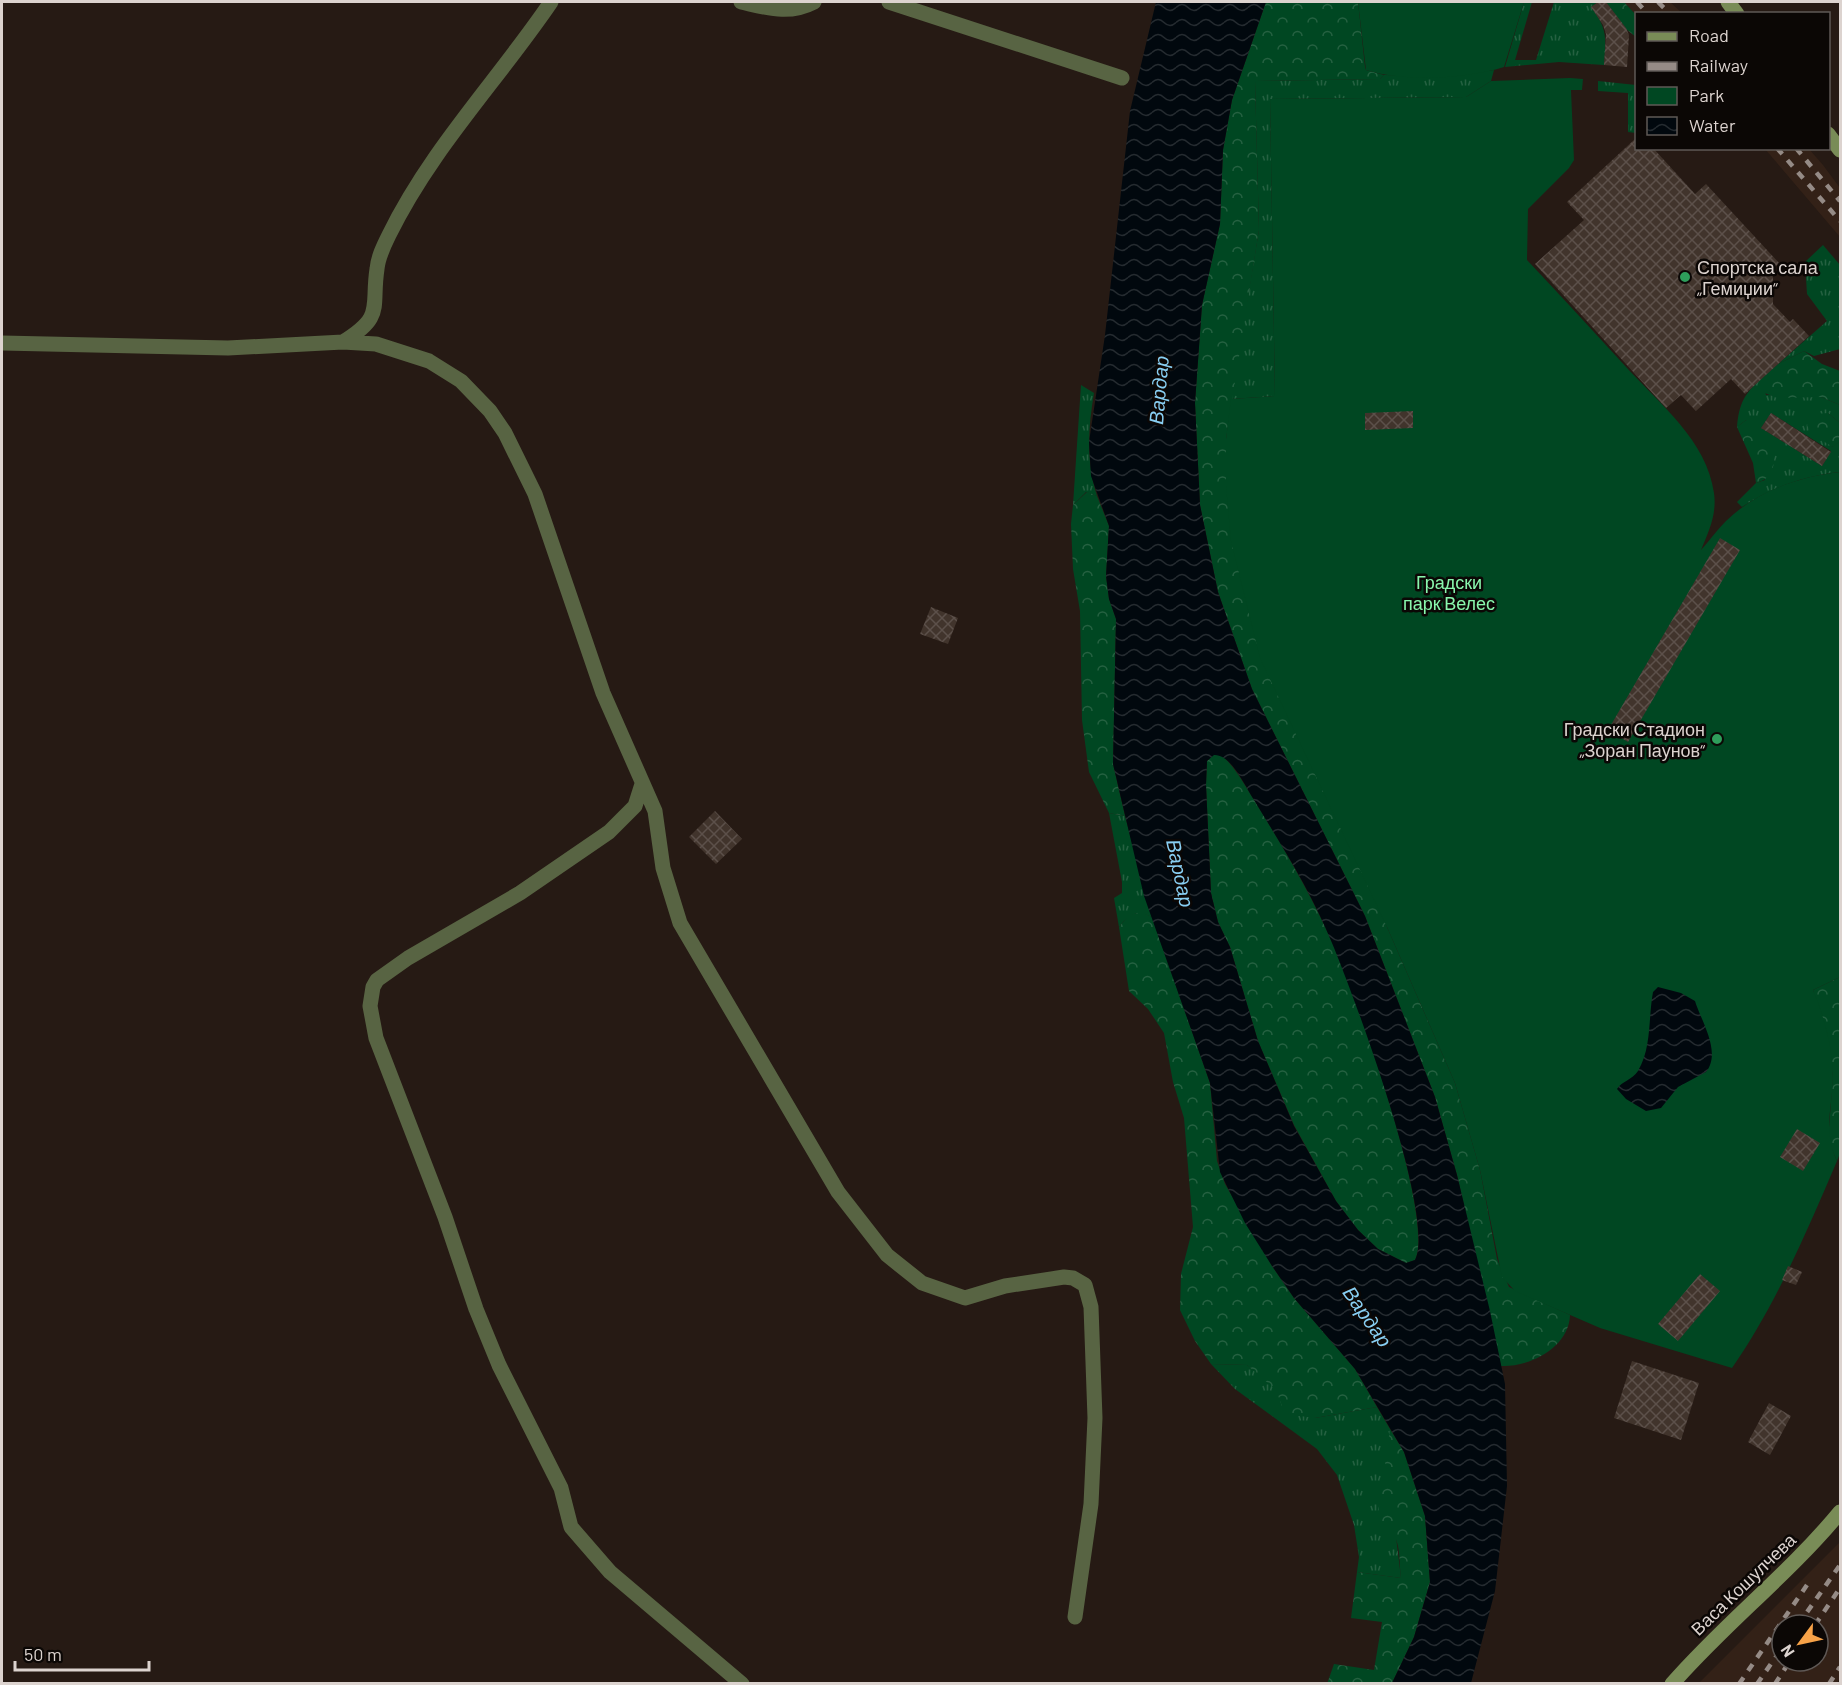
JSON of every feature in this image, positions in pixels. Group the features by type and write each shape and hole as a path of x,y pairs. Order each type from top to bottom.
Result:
{"main road":[{"path":"1830,137 1840,150"},
{"name":"Васа Кошулчева","path":"1672,1683 1726,1627 1804,1553 1840,1512"}],"street":[{"path":"343,342 363,328 371,316 376,304 379,260 416,185 551,2"},
{"path":"741,2 782,10 800,8 814,2"},
{"path":"889,2 1122,78"},
{"path":"2,344 228,348 343,342 376,344 400,350 447,371 474,393 505,433 535,494 603,693 655,811 663,868 674,906 688,939 838,1192 888,1255 922,1283 965,1298 1005,1286 1064,1277 1073,1278 1085,1285 1091,1307 1095,1418 1091,1504 1075,1617"},
{"path":"642,784 635,806 609,832 520,893 408,958 377,980 371,992 371,1016 376,1038 445,1217 476,1309 499,1365 561,1488 571,1527 610,1572 742,1683"}],"shaded area":[{"path":"1624,2 1670,2 1681,12 1635,12 1635,14"},
{"path":"1766,150 1810,150 1823,165 1840,188 1840,237"},
{"path":"1840,1542 1840,1678 1837,1683 1699,1683"}],"green space":[{"path":"1266,2 1358,2 1366,70 1384,75 1380,79 1255,81 1259,230 1226,439 1387,927 1455,1083 1480,1170 1497,1259 1509,1287 1570,1315 1563,1337 1556,1345 1536,1359 1524,1363 1501,1366 1457,1175 1435,1097 1365,916 1252,689 1218,592 1200,505 1195,403 1202,305 1220,224 1223,150 1232,100"},
{"path":"1358,2 1524,2 1504,67 1472,74 1435,78 1398,76 1366,70"},
{"path":"1524,2 1532,2 1515,60 1536,60 1554,2 1598,2 1591,7 1605,34 1604,65 1559,62 1505,67"},
{"path":"1606,2 1624,2 1635,14 1635,36 1626,29"},
{"path":"1494,70 1491,81 1466,97 1270,99 1275,396 1231,399 1259,230 1255,81 1380,79 1384,75 1445,76"},
{"name":"Градски парк Велес","path":"1583,79 1582,90 1571,90 1574,160 1569,168 1528,209 1527,260 1680,424 1692,440 1710,474 1715,501 1712,522 1701,550 1726,521 1751,501 1793,482 1840,472 1840,977 1813,990 1830,1044 1833,1078 1829,1130 1837,1161 1777,1293 1732,1368 1600,1328 1515,1291 1502,1277 1480,1170 1455,1083 1387,927 1260,658 1231,541 1226,486 1226,439 1231,399 1275,396 1270,99 1466,97 1491,81"},
{"path":"1598,81 1635,85 1635,133 1628,132 1628,93 1598,91"},
{"path":"1823,245 1840,265 1840,349 1814,356 1804,351 1778,364 1827,321 1807,294 1805,262"},
{"path":"1804,351 1822,364 1840,371 1840,405 1821,397 1777,398 1760,391 1761,379 1778,364"},
{"path":"1761,379 1766,395 1821,397 1840,405 1840,423 1828,413 1832,447 1840,441 1840,472 1813,476 1789,484 1742,507 1737,502 1756,483 1765,480 1746,420 1737,427 1743,400","holes":["1771,413 1831,451 1822,466 1761,428"]},
{"path":"1081,385 1094,393 1089,445 1093,483 1097,496 1086,492 1073,505"},
{"path":"1828,413 1840,423 1840,441 1833,447 1811,434 1807,425 1814,414"},
{"path":"1746,420 1768,440 1774,452 1773,467 1769,476 1756,483 1753,463 1737,427"},
{"path":"1087,492 1097,496 1109,526 1106,576 1109,599 1116,619 1113,764 1125,816 1109,813 1089,772 1082,720 1080,611 1073,569 1071,524 1073,505"},
{"path":"1220,754 1238,775 1284,851 1314,905 1343,968 1390,1104 1404,1154 1414,1199 1418,1236 1415,1260 1406,1263 1378,1249 1358,1230 1336,1201 1294,1125 1258,1041 1230,947 1218,922 1211,893 1207,761 1213,755"},
{"path":"1109,813 1125,816 1152,917 1142,913 1133,914 1119,927 1114,898 1122,893 1122,882"},
{"path":"1141,912 1152,917 1210,1083 1217,1161 1225,1184 1272,1266 1294,1298 1355,1369 1377,1407 1315,1418 1285,1414 1276,1390 1247,1365 1211,1364 1195,1341 1180,1310 1181,1274 1193,1227 1184,1118 1173,1082 1164,1033 1148,1009 1129,991 1119,927 1129,915"},
{"path":"1840,977 1840,1153 1837,1161 1828,1141 1833,1075 1813,990"},
{"path":"1211,1364 1247,1365 1315,1418 1377,1407 1390,1429 1391,1528 1396,1537 1401,1578 1357,1572 1359,1557 1354,1525 1337,1475 1317,1449 1235,1389"},
{"path":"1390,1429 1404,1452 1425,1516 1430,1582 1414,1637 1392,1683 1327,1684 1334,1664 1374,1670 1382,1622 1351,1618 1357,1572 1401,1578 1398,1544 1391,1532 1377,1521"}],"water":[{"name":"Вардар","path":"1156,2 1266,2 1232,100 1223,150 1220,224 1202,305 1195,403 1200,505 1218,592 1252,689 1365,916 1435,1097 1457,1175 1490,1311 1505,1384 1507,1486 1495,1591 1471,1683 1392,1683 1414,1637 1430,1582 1425,1516 1404,1452 1355,1369 1294,1298 1272,1266 1245,1223 1220,1172 1210,1083 1144,896 1113,764 1116,619 1109,599 1106,576 1109,526 1091,476 1089,442 1105,335 1130,111","holes":["1214,755 1220,756 1237,772 1296,870 1324,924 1342,969 1390,1104 1404,1154 1419,1236 1415,1260 1406,1263 1378,1249 1358,1230 1336,1201 1294,1126 1258,1041 1230,947 1218,922 1211,893 1207,761"]},
{"path":"1658,987 1681,993 1695,1001 1709,1037 1712,1055 1706,1072 1678,1087 1661,1108 1646,1111 1626,1099 1617,1089 1636,1074 1642,1062 1648,1043 1653,992"}],"building":[{"path":"1598,2 1606,2 1626,28 1629,35 1627,67 1604,65 1606,34 1591,7"},
{"path":"1635,139 1635,150 1655,150 1695,194 1706,184 1779,263 1773,269 1773,304 1790,322 1793,319 1809,336 1745,394 1731,379 1696,411 1681,395 1666,408 1535,264 1584,220 1567,202"},
{"path":"1413,411 1413,428 1365,430 1365,413"},
{"path":"1771,413 1831,452 1822,466 1761,428"},
{"path":"1720,538 1740,550 1628,742 1608,730"},
{"path":"931,607 958,618 948,644 920,634"},
{"path":"715,811 742,839 716,864 689,837"},
{"path":"1797,1129 1820,1143 1803,1171 1780,1157"},
{"path":"1788,1266 1802,1272 1796,1285 1782,1280"},
{"path":"1700,1274 1720,1291 1678,1341 1658,1324"},
{"path":"1632,1361 1699,1383 1681,1440 1614,1418"},
{"path":"1769,1403 1791,1416 1770,1455 1748,1442"}],"railway":[{"path":"1637,2 1646,12"},
{"path":"1658,2 1668,12"},
{"path":"1779,150 1840,221"},
{"path":"1798,150 1840,201"},
{"path":"1806,1613 1840,1565"},
{"path":"1739,1684 1807,1585"},
{"path":"1823,1613 1840,1588"},
{"path":"1757,1684 1770,1665"},
{"path":"1829,1684 1840,1667"},
{"path":"1775,1684 1782,1673"}],"place":[{"name":"Спортска сала „Гемиџии“","path":"1685,277"},
{"name":"Градски Стадион „Зоран Паунов“","path":"1717,739"}]}
